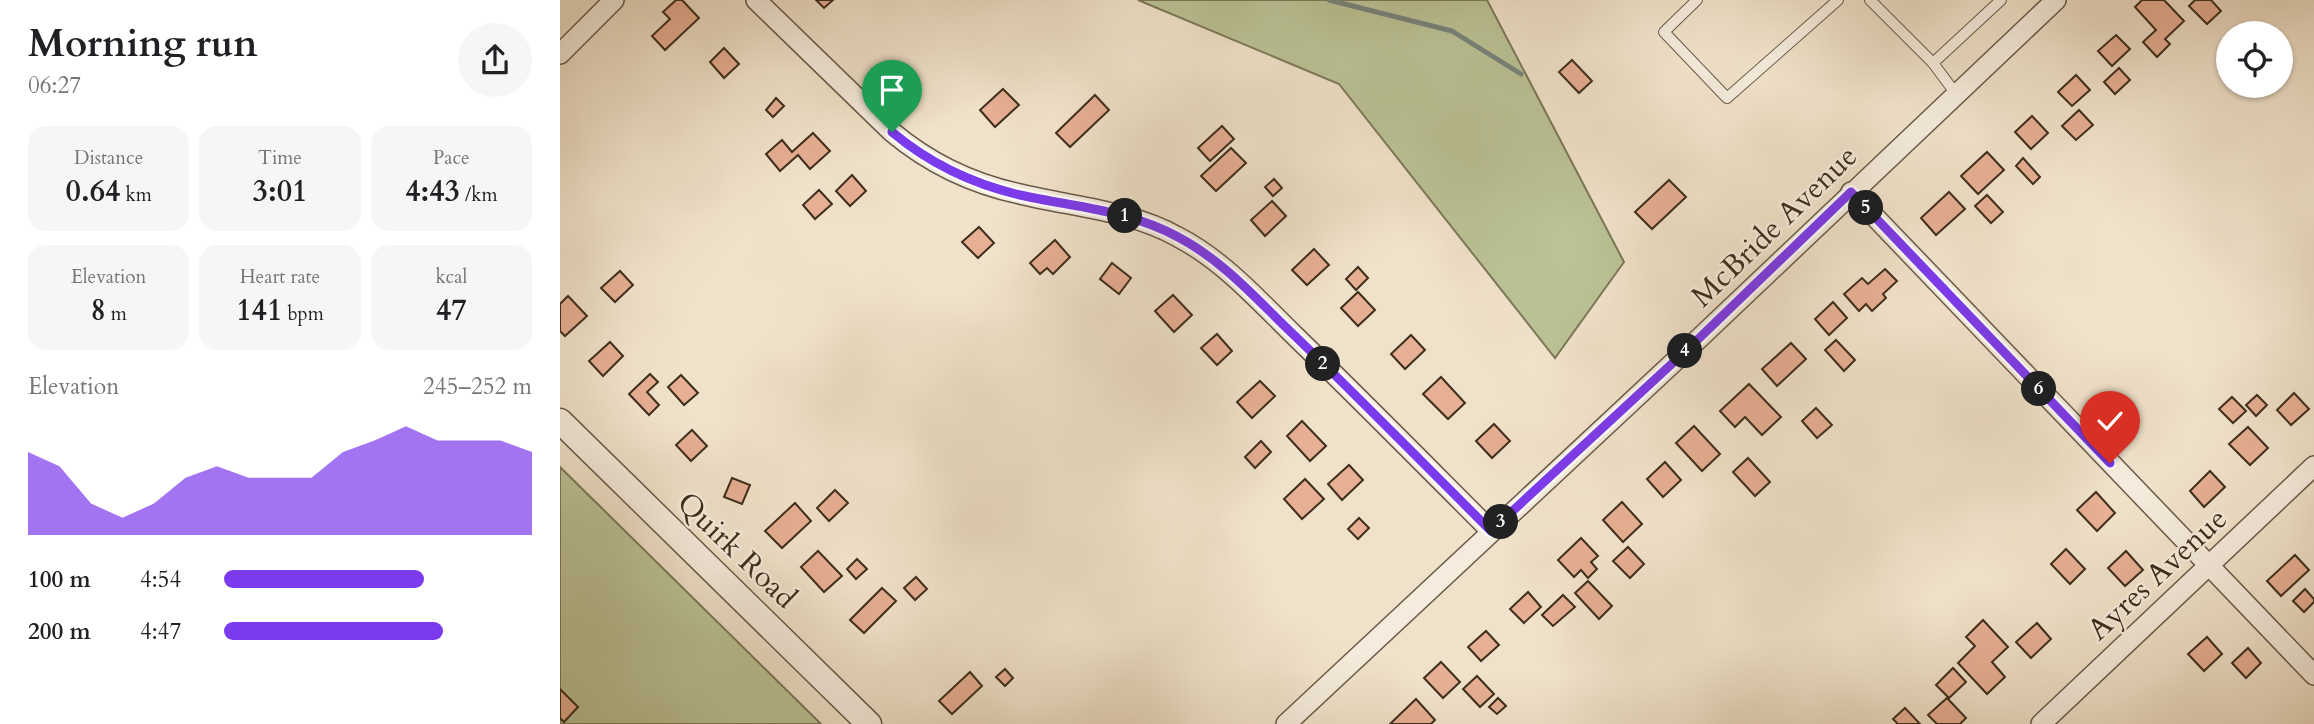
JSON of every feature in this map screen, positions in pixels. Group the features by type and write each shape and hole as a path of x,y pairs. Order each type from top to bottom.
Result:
{"street":[{"path":"560,54 614,0"},
{"path":"756,0 892,132 932,161 996,188 1141,220 1180,237 1210,256 1345,384 1491,531"},
{"name":"McBride Avenue","path":"1286,724 2056,0"},
{"path":"1851,192 2314,675"},
{"name":"Quirk Road","path":"560,421 869,724"},
{"name":"Ayres Avenue","path":"2040,724 2314,466"}],"lane":[{"path":"1697,0 1664,32 1727,98 1838,0"},
{"path":"1870,0 1933,63 1956,94"},
{"path":"1933,63 2001,0"}],"green space":[{"path":"1138,0 1487,0 1624,262 1555,358 1339,84"},
{"path":"560,467 821,724 560,724"}],"building":[{"path":"676,0 682,0 699,18 665,50 652,36 670,19 663,12"},
{"path":"816,0 833,0 824,8"},
{"path":"2142,0 2164,0 2184,21 2165,39 2170,44 2157,57 2143,42 2156,30 2135,7"},
{"path":"2195,0 2211,0 2221,11 2207,24 2189,6"},
{"path":"2116,35 2130,49 2112,66 2098,51"},
{"path":"724,48 739,64 724,78 710,62"},
{"path":"1572,60 1592,81 1579,93 1559,72"},
{"path":"2119,68 2130,80 2115,94 2104,82"},
{"path":"2076,75 2090,90 2072,106 2058,92"},
{"path":"1003,89 1019,105 995,127 980,110"},
{"path":"1095,95 1109,110 1070,147 1056,133"},
{"path":"776,98 784,106 773,117 766,110"},
{"path":"2079,110 2093,125 2076,140 2062,126"},
{"path":"2032,116 2048,133 2031,149 2015,132"},
{"path":"1222,126 1234,139 1210,161 1198,148"},
{"path":"813,133 830,151 810,169 798,155 780,171 766,154 782,140 792,152"},
{"path":"1231,148 1246,163 1216,191 1201,176"},
{"path":"1987,152 2004,170 1978,194 1961,176"},
{"path":"2023,158 2040,177 2033,184 2016,166"},
{"path":"852,175 866,191 850,206 836,191"},
{"path":"1274,179 1282,188 1273,196 1265,187"},
{"path":"1669,180 1686,197 1652,229 1635,212"},
{"path":"819,190 832,204 815,219 803,205"},
{"path":"1949,192 1965,209 1936,235 1921,218"},
{"path":"1987,195 2003,212 1991,223 1975,206"},
{"path":"1272,201 1286,216 1265,236 1251,220"},
{"path":"979,227 994,243 978,258 962,242"},
{"path":"1055,240 1070,257 1053,274 1047,268 1040,274 1030,263"},
{"path":"1314,249 1329,265 1307,285 1292,270"},
{"path":"1112,263 1131,278 1119,294 1100,279"},
{"path":"1358,267 1368,278 1356,290 1346,279"},
{"path":"1885,269 1897,281 1883,294 1886,298 1872,311 1866,304 1859,311 1844,294 1862,278 1868,284"},
{"path":"620,271 633,285 615,302 601,288"},
{"path":"1358,292 1375,310 1358,326 1341,308"},
{"path":"1173,295 1192,315 1174,332 1155,311"},
{"path":"568,296 587,316 565,336 560,331 560,304"},
{"path":"1833,302 1847,318 1829,335 1815,319"},
{"path":"1217,334 1232,351 1217,365 1201,348"},
{"path":"1411,335 1425,350 1405,369 1391,354"},
{"path":"1836,340 1855,360 1844,371 1825,350"},
{"path":"610,342 623,356 603,376 589,361"},
{"path":"1791,343 1806,359 1777,386 1762,369"},
{"path":"650,374 658,382 647,392 659,405 649,415 629,394"},
{"path":"681,375 698,393 684,405 668,387"},
{"path":"1441,377 1465,403 1448,419 1423,394"},
{"path":"1260,381 1275,396 1252,418 1237,402"},
{"path":"1749,384 1781,417 1762,435 1745,417 1735,427 1720,411"},
{"path":"2294,393 2309,409 2291,425 2277,410"},
{"path":"2257,395 2267,405 2256,416 2246,405"},
{"path":"2232,397 2246,411 2233,423 2219,409"},
{"path":"1816,408 1832,425 1817,438 1802,421"},
{"path":"1302,421 1326,446 1310,461 1287,436"},
{"path":"1494,424 1510,441 1492,458 1476,441"},
{"path":"1694,426 1720,454 1702,471 1676,443"},
{"path":"2248,427 2268,448 2250,465 2229,444"},
{"path":"692,430 707,446 691,461 676,445"},
{"path":"1261,441 1271,452 1255,468 1245,457"},
{"path":"1748,458 1770,482 1755,496 1733,472"},
{"path":"1665,462 1681,480 1663,497 1647,479"},
{"path":"1349,465 1363,480 1342,500 1328,484"},
{"path":"2210,471 2225,487 2204,507 2190,491"},
{"path":"732,478 750,485 742,504 724,497"},
{"path":"1305,479 1324,499 1302,519 1284,499"},
{"path":"835,490 848,503 829,521 817,508"},
{"path":"2096,492 2115,513 2097,531 2077,510"},
{"path":"1622,502 1642,524 1623,542 1603,520"},
{"path":"795,503 811,521 782,548 765,531"},
{"path":"1359,518 1369,528 1358,539 1348,529"},
{"path":"1581,538 1598,556 1591,562 1597,569 1588,578 1581,570 1574,577 1558,560"},
{"path":"1628,547 1644,564 1630,578 1613,561"},
{"path":"2066,549 2085,569 2070,584 2051,564"},
{"path":"818,551 842,576 824,592 801,567"},
{"path":"2126,551 2143,570 2125,586 2108,568"},
{"path":"2295,555 2309,570 2281,596 2267,581"},
{"path":"857,559 867,569 856,579 847,569"},
{"path":"916,577 927,589 915,600 904,588"},
{"path":"1588,581 1612,606 1599,619 1575,593"},
{"path":"882,588 896,601 864,633 850,620"},
{"path":"2305,589 2314,602 2304,612 2293,601"},
{"path":"1528,592 1541,607 1524,623 1510,609"},
{"path":"1563,595 1575,607 1553,626 1542,615"},
{"path":"1983,620 2008,647 1992,662 2005,677 1987,694 1958,663 1975,646 1966,637"},
{"path":"2037,623 2051,639 2031,658 2016,642"},
{"path":"1486,631 1499,645 1481,661 1468,647"},
{"path":"2207,637 2222,654 2204,671 2188,654"},
{"path":"2248,648 2261,663 2246,678 2232,663"},
{"path":"1441,662 1460,682 1443,698 1424,678"},
{"path":"1953,668 1966,682 1949,698 1936,685"},
{"path":"1005,669 1013,678 1005,686 996,677"},
{"path":"970,672 982,686 952,714 939,701"},
{"path":"1477,676 1494,694 1480,707 1463,689"},
{"path":"560,689 578,707 564,722 560,718"},
{"path":"1498,698 1506,706 1497,714 1489,707"},
{"path":"1947,698 1966,718 1960,724 1937,724 1928,715"},
{"path":"1416,699 1435,720 1431,724 1390,724"},
{"path":"1905,708 1920,724 1898,724 1893,719"}],"waterway":[{"path":"1329,0 1452,31 1521,74"}],"route":[{"path":"892,132 923,156 959,174 1019,194 1141,220 1180,237 1210,256 1345,384 1491,531 1690,347 1851,192 2110,463"}]}
